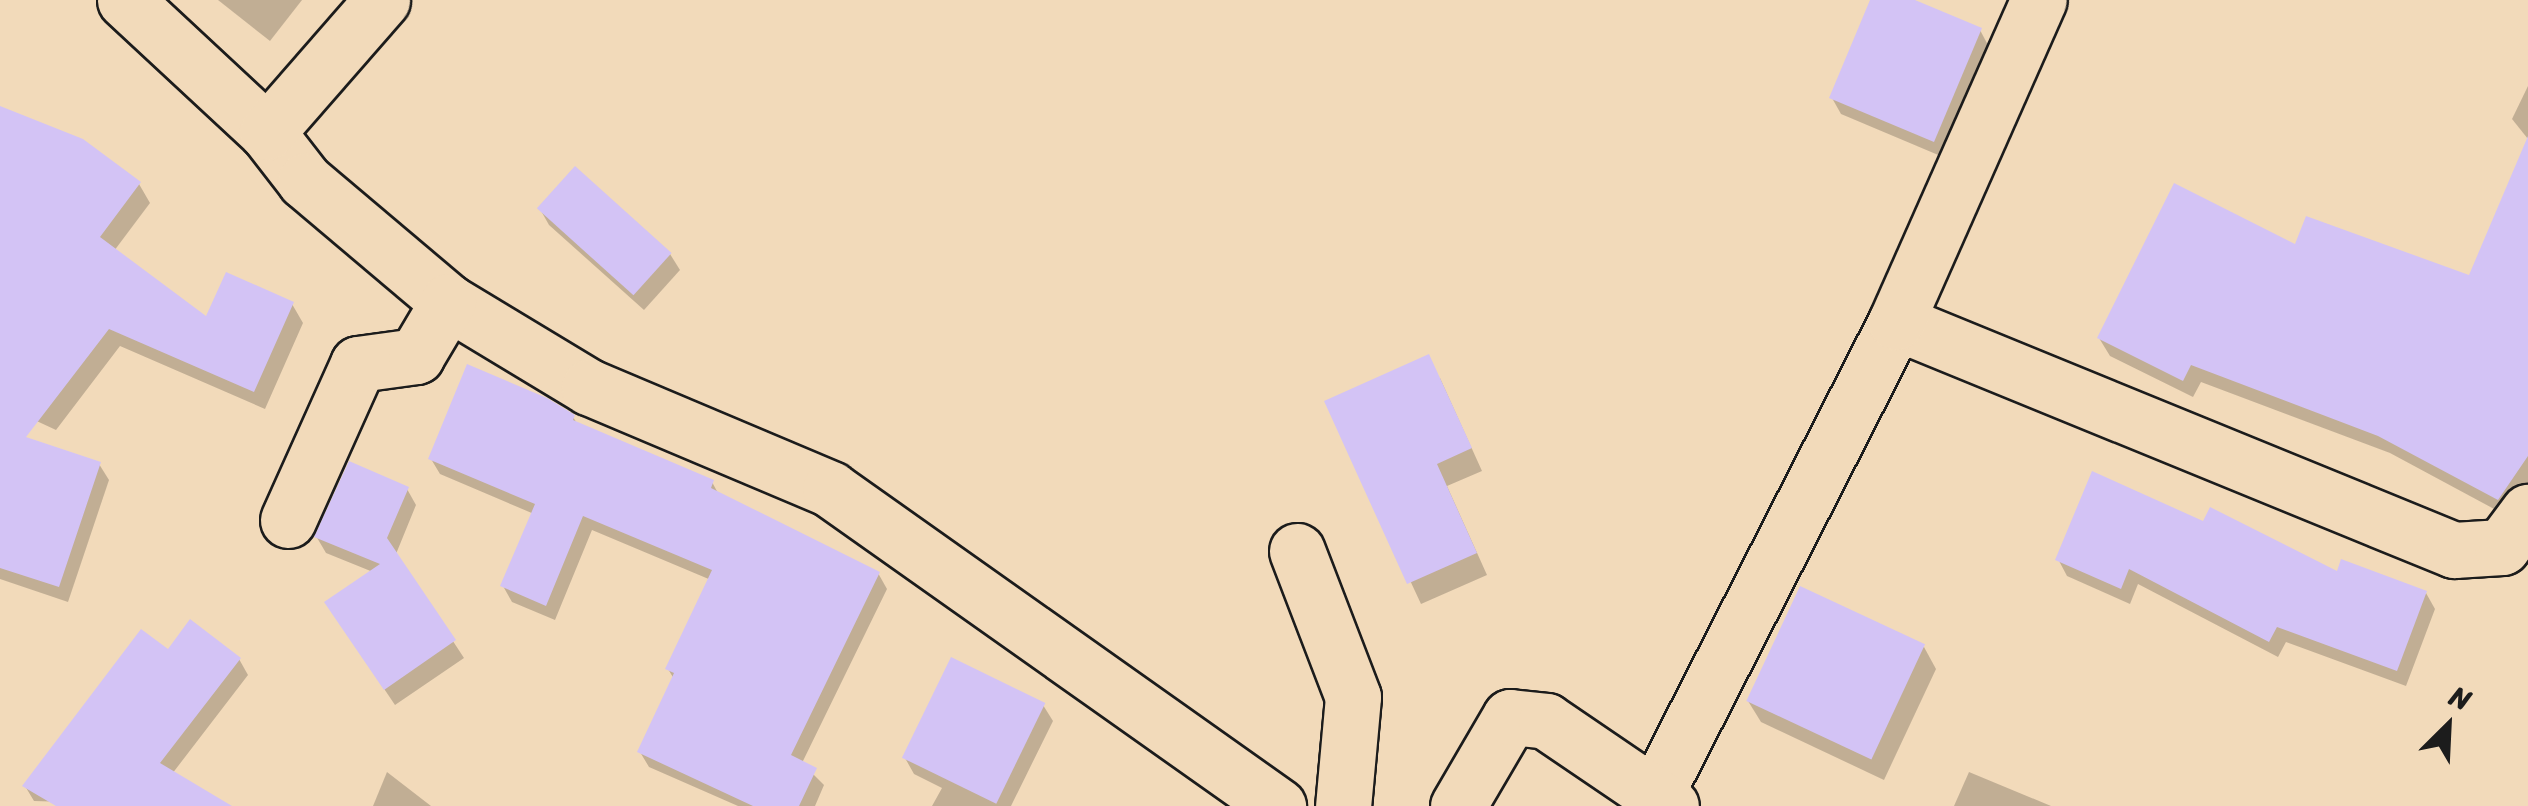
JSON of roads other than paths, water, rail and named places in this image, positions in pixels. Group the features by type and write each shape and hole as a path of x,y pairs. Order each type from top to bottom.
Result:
{"street":[{"path":"126,0 267,132 305,181 448,302 590,387 830,489 1278,806"},
{"path":"267,132 382,0"},
{"path":"1458,806 1510,717 1546,721 1663,800 1896,322 2039,0"},
{"path":"288,520 358,364 416,356 448,302"},
{"path":"1896,322 2454,550 2502,547 2528,512"},
{"path":"1297,552 1353,697 1343,806"}]}
